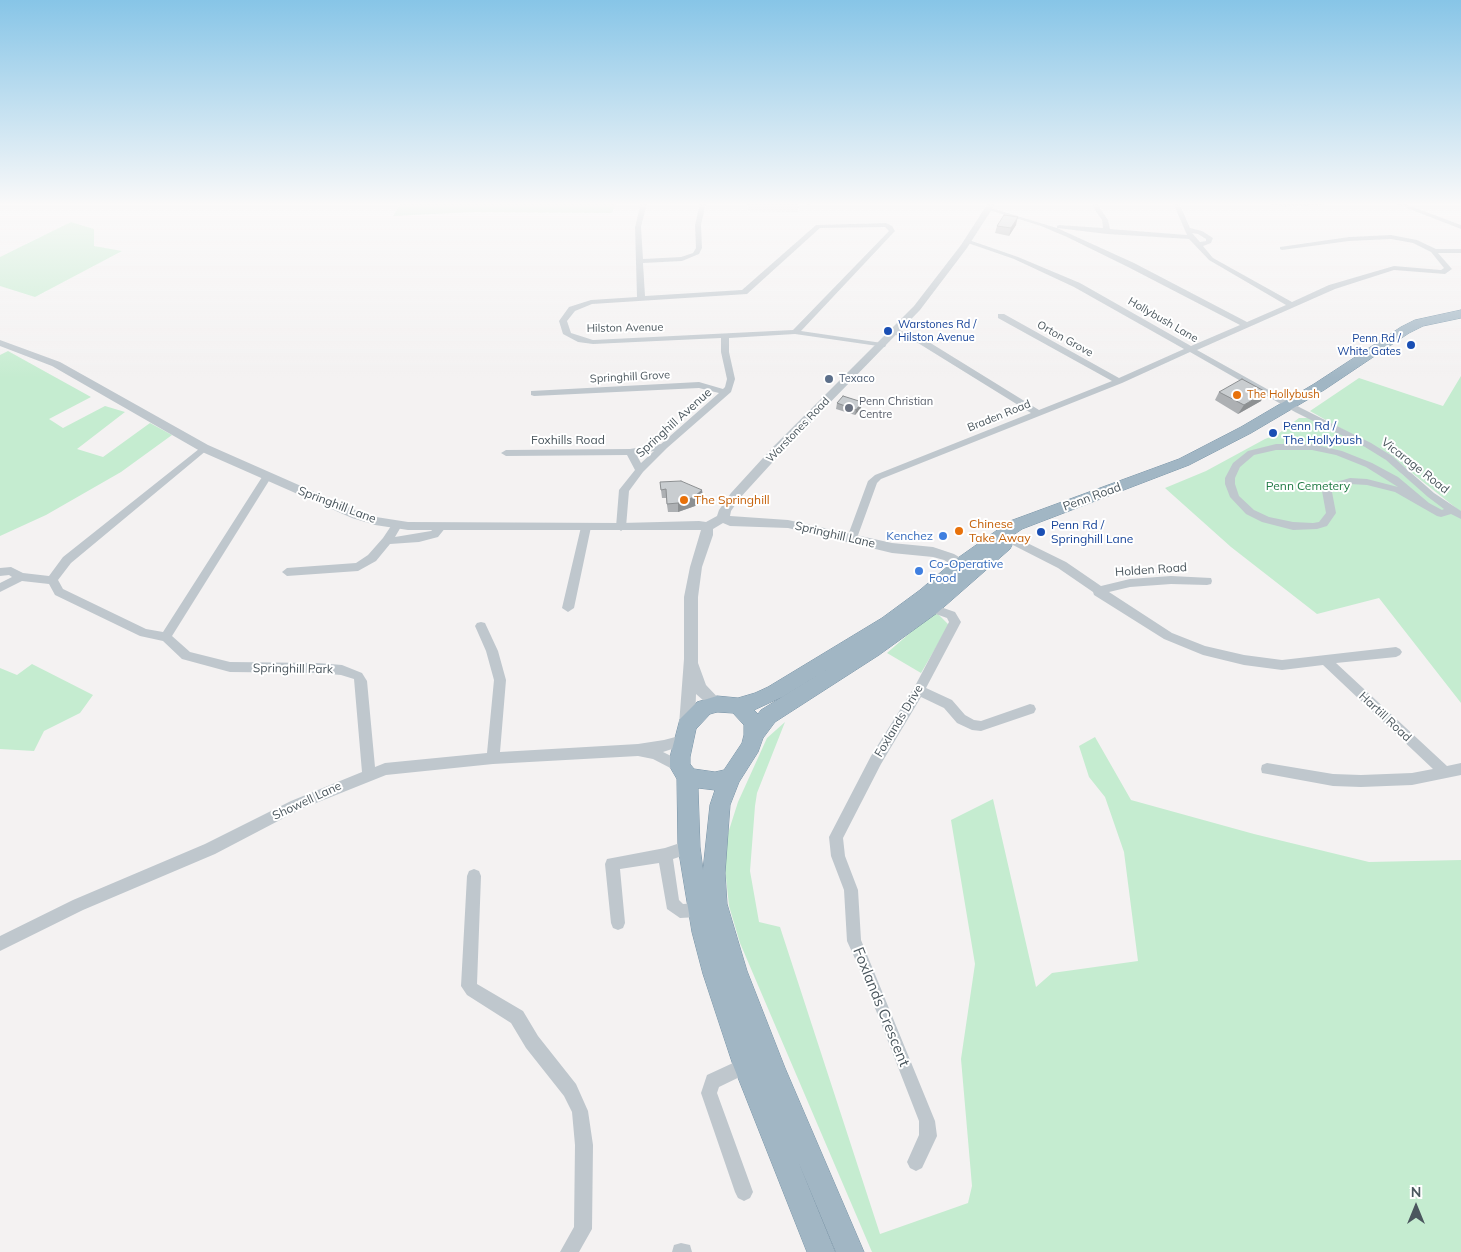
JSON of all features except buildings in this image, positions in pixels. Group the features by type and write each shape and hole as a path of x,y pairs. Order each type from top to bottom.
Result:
{"highway":[{"name":"Penn Road","path":"967,568 1005,544 1031,531 1191,471 1251,440 1293,407 1405,330 1419,322 1461,314"},
{"name":"Penn Road","path":"754,735 768,716 873,650 1016,525 1184,462 1293,407 1379,360 1417,333 1429,327 1461,320"},
{"name":"Penn Road","path":"738,706 760,700 775,692 888,623 924,605"},
{"path":"822,1252 746,1065 715,974 698,910 689,847 684,772 685,732 704,708 717,704 738,706 753,722 754,735 751,746 730,778 720,805 714,873 716,904 722,930 735,971 774,1072 850,1252"},
{"path":"684,772 706,781 721,781 730,778"}],"street":[{"path":"640,261 641,298"},
{"name":"Hilston Avenue","path":"778,261 746,290 740,292 600,300 577,306 565,316 563,320 564,330 567,334 581,340 604,342 795,332 882,345"},
{"name":"Hilston Avenue","path":"795,332 863,261"},
{"name":"Warstones Road","path":"723,518 725,510 735,496 777,450 896,332 934,289 954,261"},
{"name":"Hollybush Lane","path":"1024,261 1077,285 1293,407"},
{"path":"1123,261 1245,324"},
{"path":"1214,261 1290,304"},
{"name":"Braden Road","path":"852,538 873,481 878,477 1119,381 1332,287 1394,268 1435,272 1447,270 1442,261"},
{"name":"Orton Grove","path":"1001,316 1119,381"},
{"path":"896,332 921,341 1038,413"},
{"name":"Springhill Avenue","path":"621,527 624,490 640,470 664,446 727,392 731,379 725,352 725,335"},
{"name":"Springhill Lane","path":"0,343 56,364 204,448 356,515 398,525 586,527 699,525 708,527"},
{"name":"Springhill Grove","path":"534,393 699,385 727,392"},
{"name":"Vicarage Road","path":"1293,407 1389,458 1461,516"},
{"name":"Foxhills Road","path":"506,453 630,452 664,446"},
{"path":"1425,504 1387,487 1367,482 1350,481 1336,485 1327,491 1331,513 1323,524 1313,527 1292,526 1266,520 1250,512 1235,497 1230,484 1230,478 1236,464 1251,453 1276,447 1312,447 1339,453 1369,465 1395,479 1425,504 1441,514 1452,510"},
{"path":"52,580 67,560 204,448"},
{"path":"630,452 640,470"},
{"path":"52,580 59,592 144,633 166,637 267,476"},
{"path":"685,732 691,659 689,616 696,567 708,527 723,518"},
{"name":"Springhill Lane","path":"723,518 730,522 788,524 892,548 940,554 967,568"},
{"path":"287,572 358,567 372,558 388,542 398,525"},
{"path":"388,542 434,534 441,526"},
{"path":"568,608 586,527"},
{"path":"1013,540 1062,565 1127,612 1168,636 1203,650 1262,663 1282,665 1396,652"},
{"path":"0,572 11,571 20,578"},
{"path":"0,588 20,578 52,580"},
{"name":"Holden Road","path":"1098,592 1130,583 1171,580 1207,581"},
{"name":"Foxlands Drive","path":"837,848 836,837 876,760 919,690 955,622 951,615 924,605"},
{"path":"487,628 500,680 493,758"},
{"name":"Springhill Park","path":"166,637 186,656 230,667 318,668 342,670 358,676 369,774"},
{"path":"691,659 700,688 717,704"},
{"name":"Hartill Road","path":"1326,661 1445,772"},
{"path":"919,690 948,704 961,719 972,725 980,726 1030,709"},
{"name":"Showell Lane","path":"0,944 78,905 210,849 296,804 385,768 493,758 638,750 664,746 685,732"},
{"name":"Showell Lane","path":"638,750 656,754 684,772"},
{"path":"1267,768 1326,779 1361,781 1412,779 1461,770"},
{"path":"618,923 612,864 665,855 689,847"},
{"name":"Foxlands Crescent","path":"837,848 838,856 851,890 854,941 867,968 927,1121 928,1136 916,1162"},
{"path":"665,855 672,904 680,911 698,910"},
{"path":"474,876 469,986 472,990 517,1017 532,1042 570,1090 580,1111 584,1145 583,1229 569,1252"},
{"path":"744,1192 709,1093 713,1081 746,1065"}],"green space":[{"path":"0,261 102,261 35,297 0,286"},
{"path":"8,351 91,397 49,419 63,428 105,406 125,412 77,449 103,457 150,423 172,435 121,472 46,515 0,536 0,355"},
{"path":"1461,376 1461,512 1393,458 1310,411 1359,378 1443,406"},
{"name":"Penn Cemetery","path":"1299,418 1310,418 1371,449 1398,468 1402,474 1424,492 1461,516 1461,703 1379,598 1317,614 1231,547 1165,488 1206,471 1278,434"},
{"path":"935,611 949,625 921,673 887,653"},
{"path":"32,664 93,695 80,713 44,731 34,751 0,749 0,668 17,675"},
{"path":"785,722 757,793 755,806 750,871 759,922 780,927 880,1234 968,1203 972,1186 961,1059 975,964 951,820 993,799 1036,987 1052,973 1138,961 1124,852 1105,797 1089,777 1079,746 1095,737 1131,800 1254,834 1369,862 1461,860 1461,1252 872,1252 740,943 729,906 723,849 738,802 767,738"}],"place":[{"name":"Warstones Rd / Hilston Avenue","path":"888,331"},
{"name":"Penn Rd / White Gates","path":"1411,345"},
{"name":"Texaco","path":"829,379"},
{"name":"The Hollybush","path":"1237,395"},
{"name":"Penn Christian Centre","path":"849,408"},
{"name":"Penn Rd / The Hollybush","path":"1273,433"},
{"name":"The Springhill","path":"684,500"},
{"name":"Chinese Take Away","path":"959,531"},
{"name":"Penn Rd / Springhill Lane","path":"1041,532"},
{"name":"Kenchez","path":"943,536"},
{"name":"Co-Operative Food","path":"919,571"}]}
